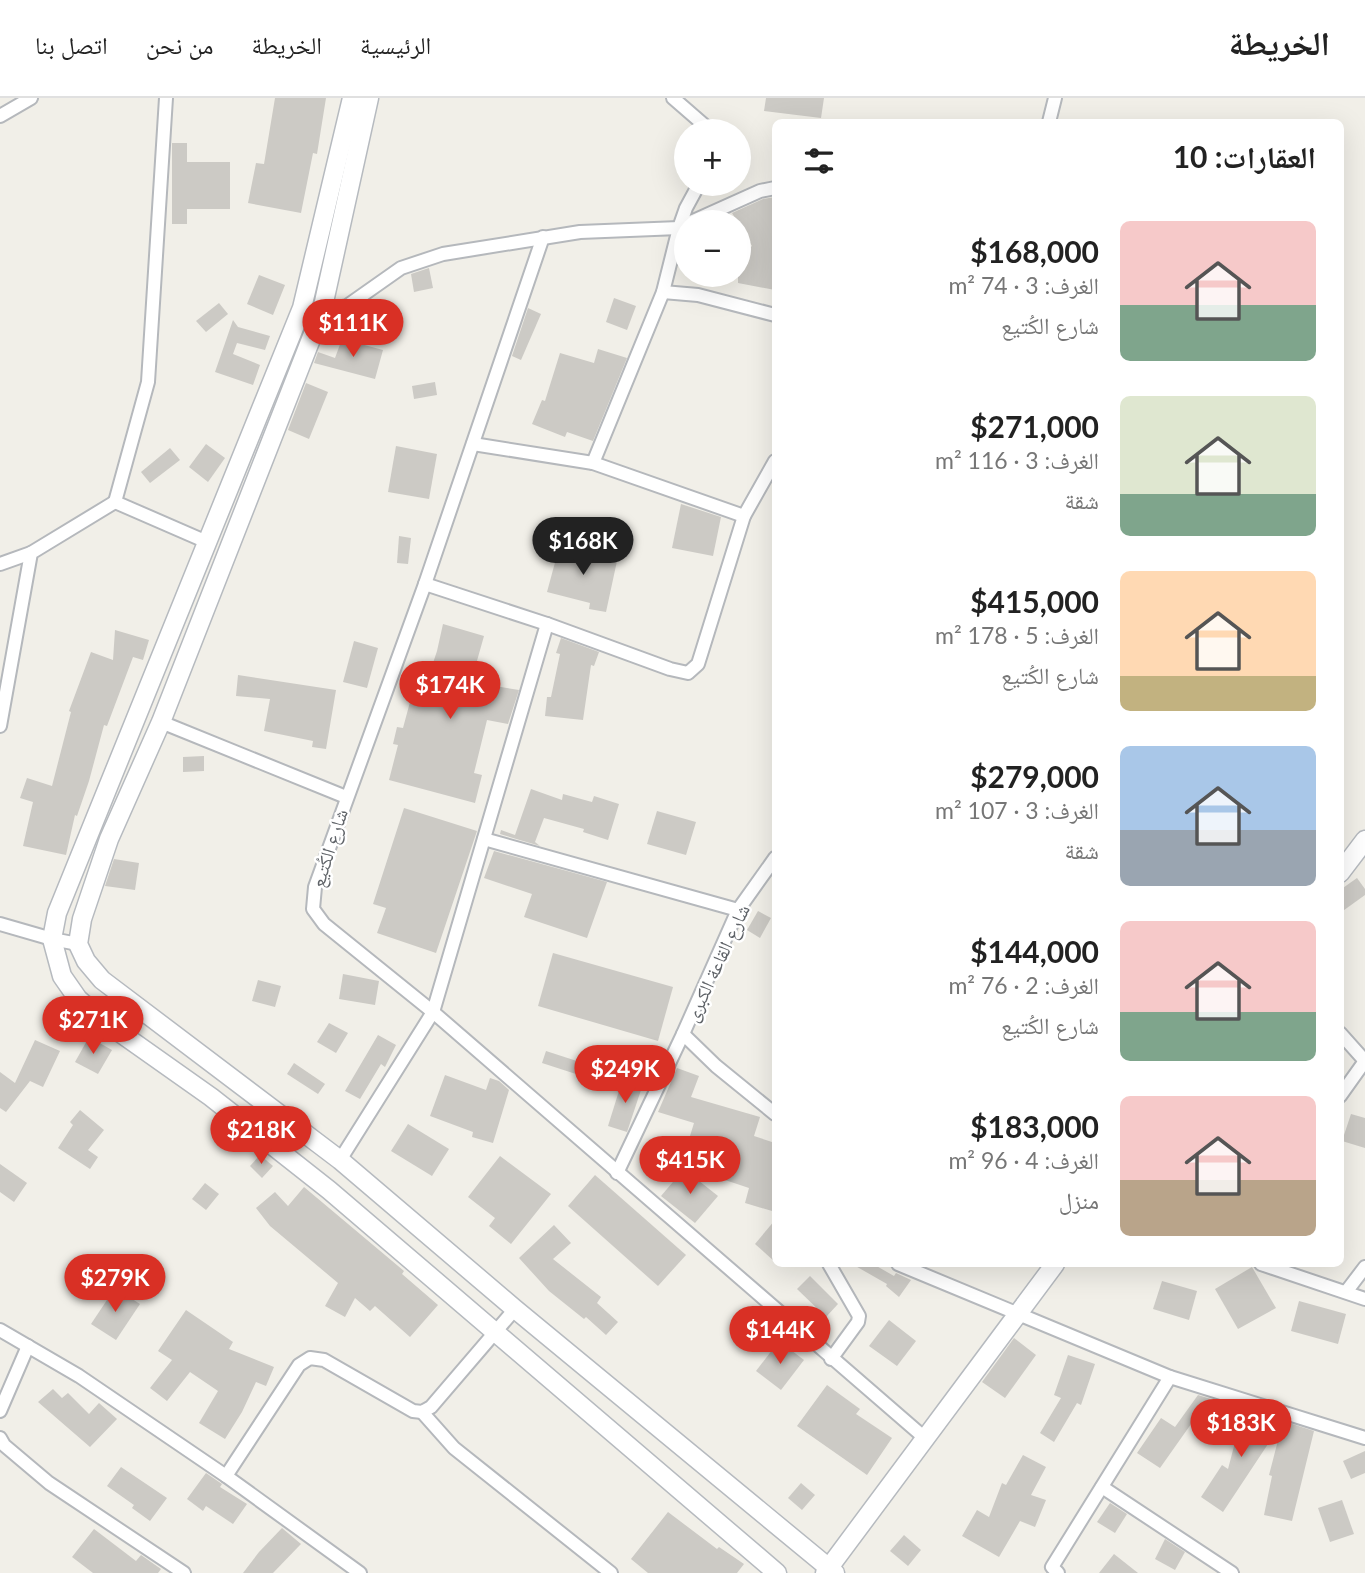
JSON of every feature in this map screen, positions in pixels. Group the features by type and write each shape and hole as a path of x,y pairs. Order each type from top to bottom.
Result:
{"main road":[{"path":"352,98 302,308 60,904 52,939 62,976 78,999 102,1020 211,1097 318,1181 777,1573"},
{"path":"369,98 322,311 161,722 109,839 82,919 78,944 86,961 102,980 118,993 341,1160 515,1309 830,1571 1053,1267"},
{"path":"1344,868 1365,840"}],"street":[{"path":"0,116 31,98"},
{"path":"0,564 31,553 115,502 148,383 166,98"},
{"path":"673,98 697,119"},
{"path":"1050,119 1055,98"},
{"path":"719,210 760,191 772,189"},
{"path":"322,311 346,306 401,268 443,254 580,232 674,226"},
{"name":"شارع الكُتيع","path":"543,237 425,584 314,887 313,909 324,924 433,1012 926,1439"},
{"path":"593,463 674,260"},
{"path":"663,292 698,295 772,313"},
{"path":"473,444 593,463 744,516"},
{"path":"425,584 688,673 698,664 744,516 772,466"},
{"path":"115,502 207,542"},
{"path":"0,726 31,553"},
{"path":"341,1160 433,1012 547,624"},
{"path":"161,722 346,797"},
{"path":"484,839 738,910"},
{"name":"شارع القاعة الكبرى","path":"617,1173 738,910 772,862"},
{"path":"0,924 78,944"},
{"name":"شارع القاعة الكبرى","path":"683,1034 716,1066 772,1112"},
{"path":"1344,1037 1365,1061 1344,1090"},
{"path":"831,1267 859,1316 858,1322 831,1359"},
{"path":"905,1267 1170,1377 1365,1438"},
{"path":"1270,1267 1365,1299"},
{"path":"1346,1292 1365,1267"},
{"path":"226,1476 299,1366 310,1358 324,1360 413,1411 422,1412 431,1407 515,1309"},
{"path":"0,1330 79,1376 226,1476 360,1573"},
{"path":"0,1411 28,1346"},
{"path":"1058,1573 1052,1567 1170,1377"},
{"path":"422,1412 454,1448 611,1573"},
{"path":"0,1438 4,1446 49,1483 184,1573"},
{"path":"1102,1487 1232,1573"}],"building":[{"path":"275,98 326,98 317,154 313,153 301,213 248,203 256,163 264,164"},
{"path":"766,98 824,98 821,118 764,111"},
{"path":"172,143 187,143 187,162 230,162 230,209 187,209 187,224 172,224"},
{"path":"772,198 772,289 751,285 751,210 739,210"},
{"path":"429,268 433,288 414,292 411,274"},
{"path":"259,275 285,285 273,315 247,304"},
{"path":"614,298 636,306 627,330 606,322"},
{"path":"219,303 228,314 206,332 196,321"},
{"path":"528,308 541,314 521,360 512,356"},
{"path":"233,320 238,327 270,336 265,350 237,343 233,354 260,365 253,385 215,372"},
{"path":"342,339 383,350 375,379 314,363 318,352 335,358"},
{"path":"598,349 627,358 593,441 567,432 565,437 532,424 542,400 545,401 560,353 594,363"},
{"path":"435,382 437,395 414,399 412,386"},
{"path":"306,383 328,392 309,439 288,430"},
{"path":"206,444 225,458 208,482 189,467"},
{"path":"396,446 437,454 429,499 388,492"},
{"path":"170,448 180,460 150,483 141,472"},
{"path":"681,504 721,517 713,556 672,548"},
{"path":"399,536 411,538 408,564 397,563"},
{"path":"560,544 617,561 606,612 589,609 590,603 547,592"},
{"path":"443,624 484,636 471,682 519,690 508,724 487,720 474,773 482,775 475,803 389,780 398,745 393,744 397,727 403,728 410,702 419,705"},
{"path":"115,630 149,640 143,660 133,657 107,726 104,725 89,781 77,816 75,815 66,855 23,846 33,802 20,798 27,778 52,786 71,712 69,711 91,652 113,660"},
{"path":"561,638 599,652 594,666 591,665 583,720 545,716 547,697 551,697 560,654 556,653"},
{"path":"354,641 378,648 367,688 343,682"},
{"path":"238,675 336,690 326,749 312,747 313,741 264,731 270,699 236,696"},
{"path":"204,756 204,771 183,772 183,757"},
{"path":"531,789 562,800 563,794 592,802 594,796 619,804 608,840 583,832 584,829 544,818 535,842 540,846 500,834 501,830 515,835"},
{"path":"404,808 477,831 436,953 377,933 386,908 373,904"},
{"path":"657,811 696,822 686,855 647,844"},
{"path":"494,851 607,882 587,938 524,917 532,894 484,878"},
{"path":"114,859 139,863 135,890 105,886"},
{"path":"1357,878 1365,889 1365,895 1344,910 1344,887"},
{"path":"758,911 771,918 760,938 747,930"},
{"path":"553,953 673,987 658,1041 538,1006"},
{"path":"343,974 379,981 375,1005 339,999"},
{"path":"258,980 281,986 275,1007 252,1001"},
{"path":"329,1023 348,1033 336,1053 317,1042"},
{"path":"378,1035 396,1045 385,1067 381,1064 360,1099 345,1091"},
{"path":"89,1037 112,1050 98,1074 75,1062"},
{"path":"35,1040 60,1051 43,1087 30,1081 6,1112 0,1108 0,1072 15,1083"},
{"path":"546,1051 583,1063 579,1075 542,1063"},
{"path":"294,1063 325,1084 318,1094 287,1074"},
{"path":"677,1068 699,1076 691,1097 760,1117 754,1136 772,1142 772,1211 745,1203 749,1188 713,1176 723,1145 690,1136 694,1123 658,1112"},
{"path":"445,1075 486,1090 490,1078 499,1081 509,1090 493,1143 472,1137 473,1132 430,1116"},
{"path":"623,1078 643,1084 627,1132 608,1126"},
{"path":"80,1110 104,1130 88,1150 98,1157 90,1169 58,1148 73,1125 70,1122"},
{"path":"1351,1114 1365,1118 1365,1148 1344,1142"},
{"path":"408,1124 449,1149 432,1176 391,1151"},
{"path":"260,1155 273,1166 262,1178 250,1166"},
{"path":"500,1156 551,1194 511,1244 489,1226 495,1218 468,1197"},
{"path":"0,1164 27,1183 14,1202 0,1192"},
{"path":"684,1169 718,1196 695,1223 661,1196"},
{"path":"595,1175 686,1255 658,1286 568,1206"},
{"path":"205,1183 219,1194 206,1210 192,1199"},
{"path":"304,1187 404,1271 402,1274 438,1305 410,1337 375,1306 370,1311 355,1298 345,1317 325,1306 338,1283 270,1226 256,1208 275,1192 288,1206"},
{"path":"772,1224 772,1259 755,1244"},
{"path":"554,1225 571,1243 553,1259 601,1297 597,1303 618,1322 606,1335 549,1291 519,1258"},
{"path":"857,1267 878,1267 894,1276 896,1273 911,1280 899,1297 887,1284"},
{"path":"1252,1267 1276,1308 1238,1329 1215,1289"},
{"path":"810,1276 838,1304 826,1317 797,1289"},
{"path":"1162,1281 1197,1291 1189,1320 1153,1309"},
{"path":"115,1288 140,1304 116,1340 91,1324"},
{"path":"1299,1301 1346,1314 1338,1344 1291,1331"},
{"path":"186,1310 233,1342 229,1349 274,1367 266,1386 256,1382 225,1439 199,1423 218,1391 190,1372 167,1401 150,1388 172,1360 158,1351"},
{"path":"889,1320 916,1341 897,1366 869,1346"},
{"path":"1014,1338 1036,1355 1005,1398 982,1382"},
{"path":"779,1341 804,1360 781,1390 756,1371"},
{"path":"1068,1355 1095,1364 1081,1405 1077,1403 1054,1442 1040,1433 1061,1398 1054,1395"},
{"path":"827,1385 860,1409 856,1414 892,1438 867,1475 797,1426"},
{"path":"53,1389 62,1398 68,1393 89,1414 99,1403 117,1419 90,1447 38,1402"},
{"path":"1198,1395 1214,1400 1229,1411 1215,1430 1196,1417 1160,1468 1137,1453 1161,1418 1175,1427"},
{"path":"1243,1412 1282,1423 1223,1512 1201,1497 1222,1465 1228,1469"},
{"path":"1283,1421 1314,1431 1292,1521 1264,1515 1272,1476 1269,1475"},
{"path":"1365,1451 1365,1473 1351,1479 1343,1461"},
{"path":"1023,1455 1046,1467 1031,1495 1046,1500 1035,1527 1020,1521 999,1557 962,1536 977,1510 989,1517 1002,1483 1006,1485"},
{"path":"121,1467 167,1498 150,1521 132,1508 134,1505 107,1486"},
{"path":"206,1473 222,1484 220,1487 247,1504 233,1524 206,1506 203,1511 187,1499"},
{"path":"801,1483 815,1495 802,1510 788,1498"},
{"path":"1342,1500 1354,1534 1330,1542 1318,1508"},
{"path":"1110,1503 1127,1514 1115,1533 1097,1522"},
{"path":"668,1512 717,1549 719,1547 744,1564 737,1573 648,1573 631,1559"},
{"path":"282,1528 301,1544 273,1573 243,1573 259,1552"},
{"path":"94,1529 136,1561 141,1555 161,1569 158,1573 93,1573 72,1557"},
{"path":"904,1535 921,1550 908,1566 890,1551"},
{"path":"1165,1539 1185,1552 1175,1570 1155,1559"},
{"path":"1114,1554 1138,1573 1099,1573"}]}
